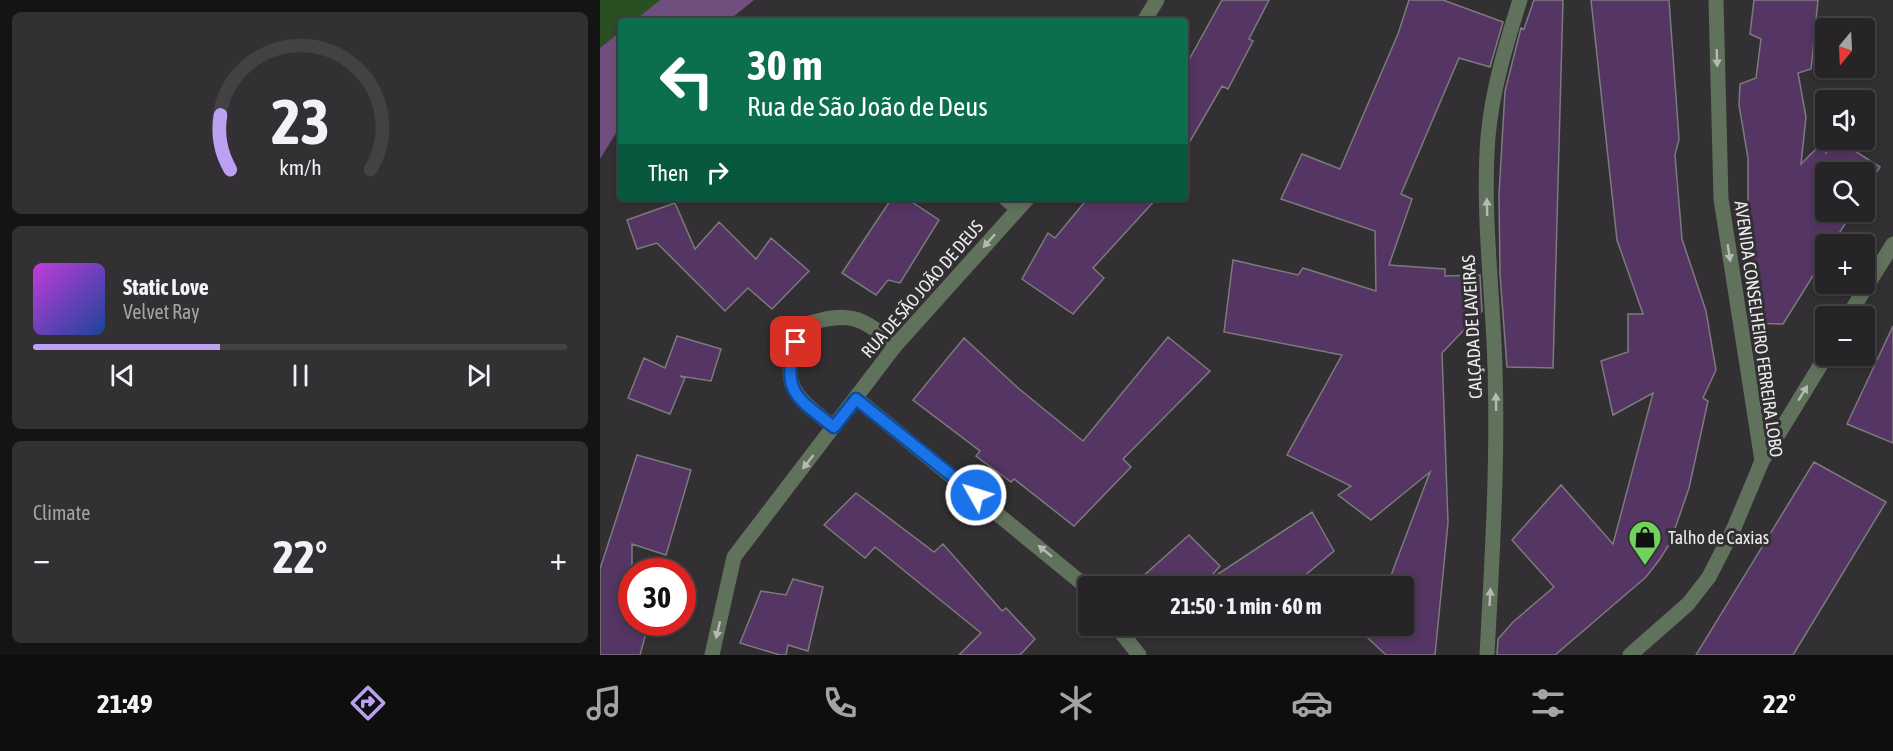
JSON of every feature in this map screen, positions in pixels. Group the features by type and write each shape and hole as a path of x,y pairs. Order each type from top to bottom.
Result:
{"street":[{"path":"1146,18 1156,0"},
{"name":"CALÇADA DE LAVEIRAS","path":"1487,655 1496,440 1495,366 1488,246 1488,136 1507,39 1520,0"},
{"name":"AVENIDA CONSELHEIRO FERREIRA LOBO","path":"1630,655 1689,604 1709,577 1734,528 1762,461 1721,199 1716,0"},
{"name":"RUA DE SÃO JOÃO DE DEUS","path":"712,655 734,557 895,346 1023,204"},
{"path":"1854,306 1893,244"},
{"path":"834,427 805,405 790,384 790,360 804,325 829,317 854,318 872,324 895,346"},
{"path":"1762,461 1820,366"},
{"path":"856,399 1078,580"},
{"path":"1124,636 1139,655"}],"green space":[{"path":"600,0 660,0 638,18 618,18 618,33 600,48"}],"shaded area":[{"path":"660,0 754,0 732,18 638,18"},
{"path":"618,33 618,130 600,159 600,48"}],"building":[{"path":"1222,0 1269,0 1249,39 1253,41 1228,89 1222,86 1188,145 1188,62"},
{"path":"1409,0 1443,0 1503,22 1490,67 1459,58 1401,194 1412,199 1389,265 1445,269 1445,276 1480,275 1482,311 1442,353 1448,523 1435,655 1386,655 1368,638 1369,636 1414,636 1414,576 1391,576 1430,472 1371,520 1338,495 1351,486 1287,455 1342,355 1224,332 1233,260 1298,275 1303,268 1376,291 1375,231 1281,199 1302,154 1340,169 1398,34"},
{"path":"1534,0 1563,0 1553,368 1507,367 1500,274 1499,194 1505,91 1521,28 1524,29"},
{"path":"1591,0 1669,0 1679,139 1675,155 1682,239 1706,311 1716,370 1703,398 1708,401 1689,488 1670,543 1660,559 1646,577 1555,655 1497,655 1498,639 1513,622 1554,587 1512,540 1561,485 1613,544 1653,393 1613,415 1601,361 1628,352 1628,314 1643,314 1617,240"},
{"path":"1754,0 1818,0 1811,69 1798,73 1806,117 1801,164 1815,150 1826,150 1826,153 1829,150 1854,150 1872,162 1815,162 1815,222 1846,222 1839,234 1815,234 1815,273 1783,324 1750,323 1748,307 1748,158 1739,105 1740,84 1756,78 1761,39 1750,34"},
{"path":"1875,164 1880,167 1875,175"},
{"path":"890,201 910,201 939,220 900,283 888,280 876,295 842,273"},
{"path":"1086,201 1154,201 1093,268 1104,278 1073,314 1022,279 1048,233 1055,238"},
{"path":"675,203 695,249 719,222 756,259 771,238 809,271 772,309 748,288 725,311 657,243 637,249 627,220"},
{"path":"1893,326 1893,443 1847,424"},
{"path":"677,336 721,349 711,381 680,376 685,378 670,414 628,398 644,358 665,368"},
{"path":"1168,337 1210,371 1123,459 1131,467 1074,526 1014,479 1011,482 976,456 980,451 913,400 964,338 1018,388 1083,441"},
{"path":"637,455 691,470 666,555 632,544 632,558 618,558 618,636 645,636 640,655 600,655 600,569"},
{"path":"1814,462 1886,502 1793,655 1696,655"},
{"path":"856,493 934,552 943,544 1002,611 1006,608 1035,639 1020,655 959,655 981,633 875,547 865,558 824,525"},
{"path":"1312,512 1334,551 1304,576 1215,576"},
{"path":"1189,535 1220,566 1211,576 1143,576"},
{"path":"793,579 823,587 808,651 788,645 786,655 780,655 740,643 761,591 786,595"}],"place":[{"name":"Talho de Caxias","path":"1645,566"}],"route":[{"path":"796,342 790,360 790,384 805,405 834,427 856,399 976,495"}]}
